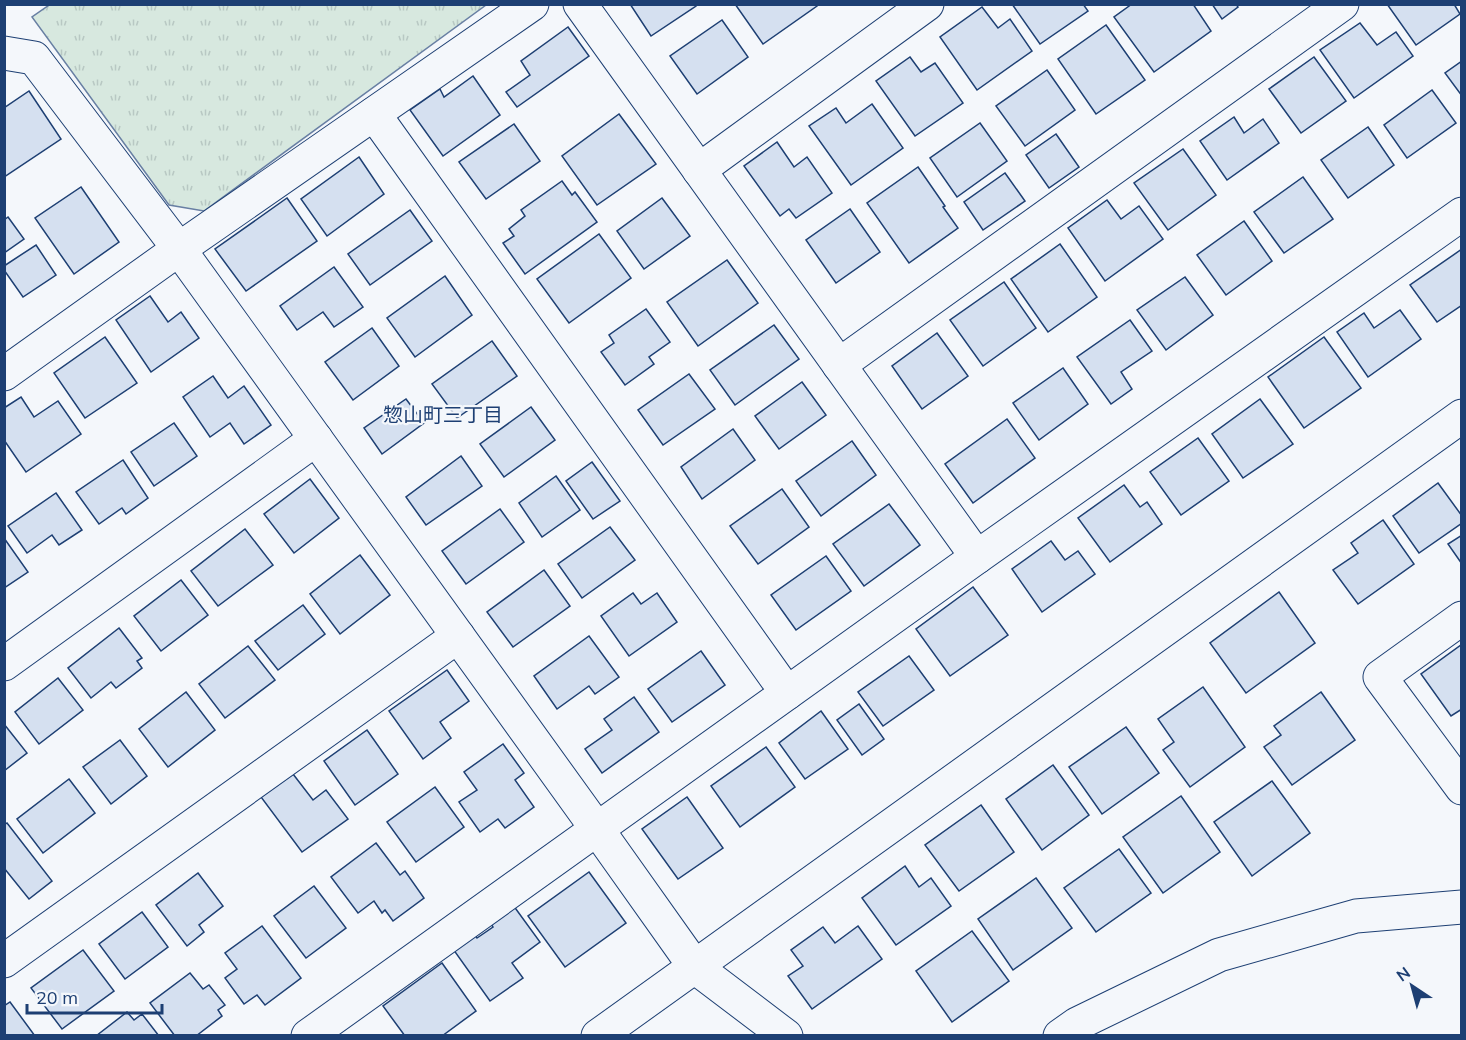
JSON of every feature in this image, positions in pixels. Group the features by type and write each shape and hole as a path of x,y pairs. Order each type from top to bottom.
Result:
{"street":[{"path":"4,374 179,249 532,4"},
{"path":"580,4 977,557"},
{"path":"699,170 927,4"},
{"path":"839,365 1342,4"},
{"path":"4,79 19,55 179,249 695,967 786,1035"},
{"path":"374,114 787,693"},
{"path":"308,1035 1461,214"},
{"path":"598,1035 1461,416"},
{"path":"4,664 316,439"},
{"path":"1461,618 1380,677 1461,788"},
{"path":"4,961 458,636"},
{"path":"1060,1035 1077,1024 1219,955 1356,916 1461,907"}],"green space":[{"path":"49,5 486,5 204,211 169,205 32,17"}],"building":[{"path":"630,4 696,4 696,6 651,36"},
{"path":"735,4 816,4 817,6 763,44"},
{"path":"1012,4 1083,4 1088,11 1040,44"},
{"path":"1132,4 1193,4 1211,31 1154,72 1114,17"},
{"path":"1212,4 1236,4 1238,7 1222,19"},
{"path":"1387,4 1454,4 1460,14 1416,45"},
{"path":"982,7 998,28 1010,19 1032,51 977,90 940,37"},
{"path":"722,20 748,57 697,94 670,56"},
{"path":"1360,23 1377,45 1396,32 1413,56 1354,98 1320,50"},
{"path":"1106,25 1145,80 1096,114 1058,59"},
{"path":"568,27 589,56 517,107 506,92 530,75 521,61"},
{"path":"910,57 921,72 935,63 963,103 915,136 876,81"},
{"path":"1314,57 1346,101 1301,133 1269,89"},
{"path":"1462,61 1462,96 1445,73"},
{"path":"1047,70 1075,110 1025,146 996,106"},
{"path":"473,76 500,115 443,156 410,110 440,89 444,97"},
{"path":"1432,90 1456,123 1407,158 1384,125"},
{"path":"29,91 61,139 4,177 4,108"},
{"path":"872,104 903,148 851,185 809,126 836,108 846,123"},
{"path":"619,114 656,164 597,205 562,156"},
{"path":"1234,117 1244,133 1263,119 1279,143 1227,180 1200,141"},
{"path":"980,123 1007,161 957,197 930,158"},
{"path":"514,124 540,161 486,199 459,162"},
{"path":"1368,127 1394,165 1348,198 1321,160"},
{"path":"1056,134 1079,167 1049,188 1026,155"},
{"path":"777,142 794,167 807,157 832,193 796,218 789,209 780,216 744,166"},
{"path":"1183,149 1216,195 1168,230 1134,183"},
{"path":"359,157 384,194 327,236 301,199"},
{"path":"918,167 958,228 909,263 867,203"},
{"path":"1005,173 1025,201 983,230 964,202"},
{"path":"1303,177 1333,219 1284,253 1254,212"},
{"path":"562,181 572,195 575,192 597,222 525,274 503,243 514,236 509,229 525,216 521,210"},
{"path":"81,187 119,242 74,274 35,218"},
{"path":"287,198 317,241 246,291 215,249"},
{"path":"662,198 690,236 644,269 617,231"},
{"path":"1107,200 1121,219 1139,206 1163,239 1105,281 1068,228"},
{"path":"850,209 880,252 836,283 806,240"},
{"path":"410,210 432,241 370,285 348,254"},
{"path":"8,217 24,239 4,253 4,220"},
{"path":"1244,221 1272,261 1226,295 1197,255"},
{"path":"599,234 631,278 569,323 537,279"},
{"path":"1060,244 1097,297 1048,332 1011,279"},
{"path":"36,245 56,275 23,297 4,270 4,266"},
{"path":"1462,249 1462,305 1437,322 1410,285"},
{"path":"727,260 758,303 698,346 667,302"},
{"path":"334,267 363,307 334,327 323,312 297,330 280,306"},
{"path":"445,276 472,315 415,357 387,318"},
{"path":"1185,277 1213,315 1166,350 1137,310"},
{"path":"1004,282 1036,328 983,366 950,320"},
{"path":"150,296 168,322 181,312 199,338 151,372 116,320"},
{"path":"646,309 670,342 649,357 654,364 625,385 601,352 614,343 609,335"},
{"path":"1400,310 1421,339 1368,377 1337,332 1364,313 1374,328"},
{"path":"1130,320 1152,351 1121,372 1132,389 1111,404 1077,357"},
{"path":"774,325 799,359 735,405 710,370"},
{"path":"372,328 399,366 353,400 325,362"},
{"path":"937,333 968,376 922,409 892,366"},
{"path":"105,337 137,383 85,418 54,373"},
{"path":"1324,337 1361,388 1304,428 1268,377"},
{"path":"492,341 517,376 457,418 432,384"},
{"path":"1063,368 1088,404 1039,440 1013,403"},
{"path":"689,374 715,409 663,445 638,410"},
{"path":"213,376 228,398 244,386 271,425 244,444 230,423 210,437 183,397"},
{"path":"802,382 826,415 779,449 755,416"},
{"path":"21,397 34,417 58,401 81,434 26,472 4,440 4,408"},
{"path":"406,399 424,423 382,454 364,428"},
{"path":"1260,399 1293,444 1243,478 1212,434"},
{"path":"531,407 555,440 504,477 480,444"},
{"path":"1007,419 1035,458 973,503 945,464"},
{"path":"174,423 197,456 154,486 131,452"},
{"path":"733,429 755,460 702,499 681,467"},
{"path":"1198,438 1229,481 1181,515 1150,472"},
{"path":"852,441 876,475 821,516 796,481"},
{"path":"461,456 482,486 426,525 406,497"},
{"path":"123,460 148,498 126,514 122,508 99,524 76,492"},
{"path":"592,462 620,501 593,519 566,481"},
{"path":"556,476 580,510 542,537 519,503"},
{"path":"310,479 339,518 294,553 264,514"},
{"path":"1438,483 1462,516 1462,523 1419,553 1393,516"},
{"path":"1124,485 1140,507 1147,502 1162,524 1110,562 1078,518"},
{"path":"782,489 809,527 758,564 730,526"},
{"path":"56,493 82,530 59,545 52,535 27,553 8,526"},
{"path":"889,504 920,545 864,586 833,544"},
{"path":"500,509 524,542 466,584 442,551"},
{"path":"1383,520 1414,564 1358,604 1333,570 1358,553 1351,543"},
{"path":"610,527 635,560 582,598 558,564"},
{"path":"245,529 273,565 218,606 191,571"},
{"path":"1462,535 1462,564 1448,544"},
{"path":"4,538 28,572 4,588"},
{"path":"1051,541 1065,560 1078,551 1095,574 1042,612 1012,569"},
{"path":"360,555 390,595 340,634 310,594"},
{"path":"826,556 851,591 796,630 771,595"},
{"path":"544,570 570,606 513,647 487,612"},
{"path":"181,580 208,615 161,651 134,616"},
{"path":"973,587 1008,635 950,676 916,629"},
{"path":"1279,592 1315,643 1246,693 1210,643"},
{"path":"633,593 641,604 657,593 677,622 629,656 601,616"},
{"path":"303,605 325,634 278,670 255,641"},
{"path":"119,628 142,658 137,661 142,668 116,688 111,682 91,698 68,668"},
{"path":"589,636 619,677 595,694 589,686 557,709 534,676"},
{"path":"1461,645 1462,709 1451,716 1421,674"},
{"path":"248,646 275,680 225,718 199,684"},
{"path":"701,651 725,685 672,722 648,689"},
{"path":"909,656 934,690 883,726 858,692"},
{"path":"447,670 469,701 440,722 451,738 423,759 389,711"},
{"path":"58,678 83,710 39,744 15,712"},
{"path":"1203,687 1245,747 1190,787 1163,750 1174,742 1158,719"},
{"path":"186,692 215,730 168,767 139,729"},
{"path":"1321,692 1355,740 1292,785 1264,747 1281,735 1274,726"},
{"path":"634,697 659,732 602,773 585,749 612,730 604,719"},
{"path":"859,704 884,739 862,755 837,720"},
{"path":"821,711 848,749 805,779 779,743"},
{"path":"4,724 27,753 4,771"},
{"path":"1126,727 1159,773 1102,814 1069,767"},
{"path":"367,730 398,774 355,805 324,761"},
{"path":"120,740 147,776 111,804 83,767"},
{"path":"503,744 524,773 515,780 534,807 505,828 498,819 480,832 459,802 477,790 464,772"},
{"path":"766,747 795,787 740,827 711,786"},
{"path":"1053,765 1089,815 1042,850 1006,799"},
{"path":"293,774 313,800 326,790 348,819 302,852 261,797"},
{"path":"69,779 95,813 43,853 17,819"},
{"path":"1272,781 1310,833 1252,876 1214,822"},
{"path":"435,787 464,827 416,862 387,822"},
{"path":"1181,796 1220,852 1163,893 1123,837"},
{"path":"687,797 723,848 678,879 642,829"},
{"path":"981,805 1014,852 959,891 925,845"},
{"path":"7,823 52,881 29,899 4,868 4,825"},
{"path":"376,843 400,875 405,871 424,898 393,921 385,910 382,913 374,901 358,913 331,877"},
{"path":"1119,849 1151,893 1096,932 1064,888"},
{"path":"905,866 919,887 931,878 951,906 896,945 862,898"},
{"path":"589,872 626,923 565,967 528,916"},
{"path":"198,873 223,906 199,925 204,932 187,946 156,905"},
{"path":"1036,878 1072,928 1013,970 978,919"},
{"path":"314,886 346,928 306,958 274,916"},
{"path":"513,905 540,942 512,963 523,978 490,1001 453,949 474,933 477,938 493,927 490,922"},
{"path":"142,912 168,947 125,979 99,944"},
{"path":"262,926 301,978 265,1005 257,995 244,1004 225,978 237,969 225,953"},
{"path":"858,926 882,959 812,1009 788,976 803,966 791,950 823,927 835,943"},
{"path":"972,931 1009,981 952,1022 916,971"},
{"path":"83,950 114,991 62,1029 31,988"},
{"path":"442,963 476,1011 442,1036 405,1036 383,1006"},
{"path":"190,973 203,989 209,985 225,1005 218,1010 222,1016 196,1036 175,1036 150,1003"},
{"path":"10,1002 35,1036 4,1036 4,1006"},
{"path":"127,1012 134,1020 142,1014 159,1036 96,1036"}],"district":[{"name":"惣山町三丁目","path":"443,414"}]}
